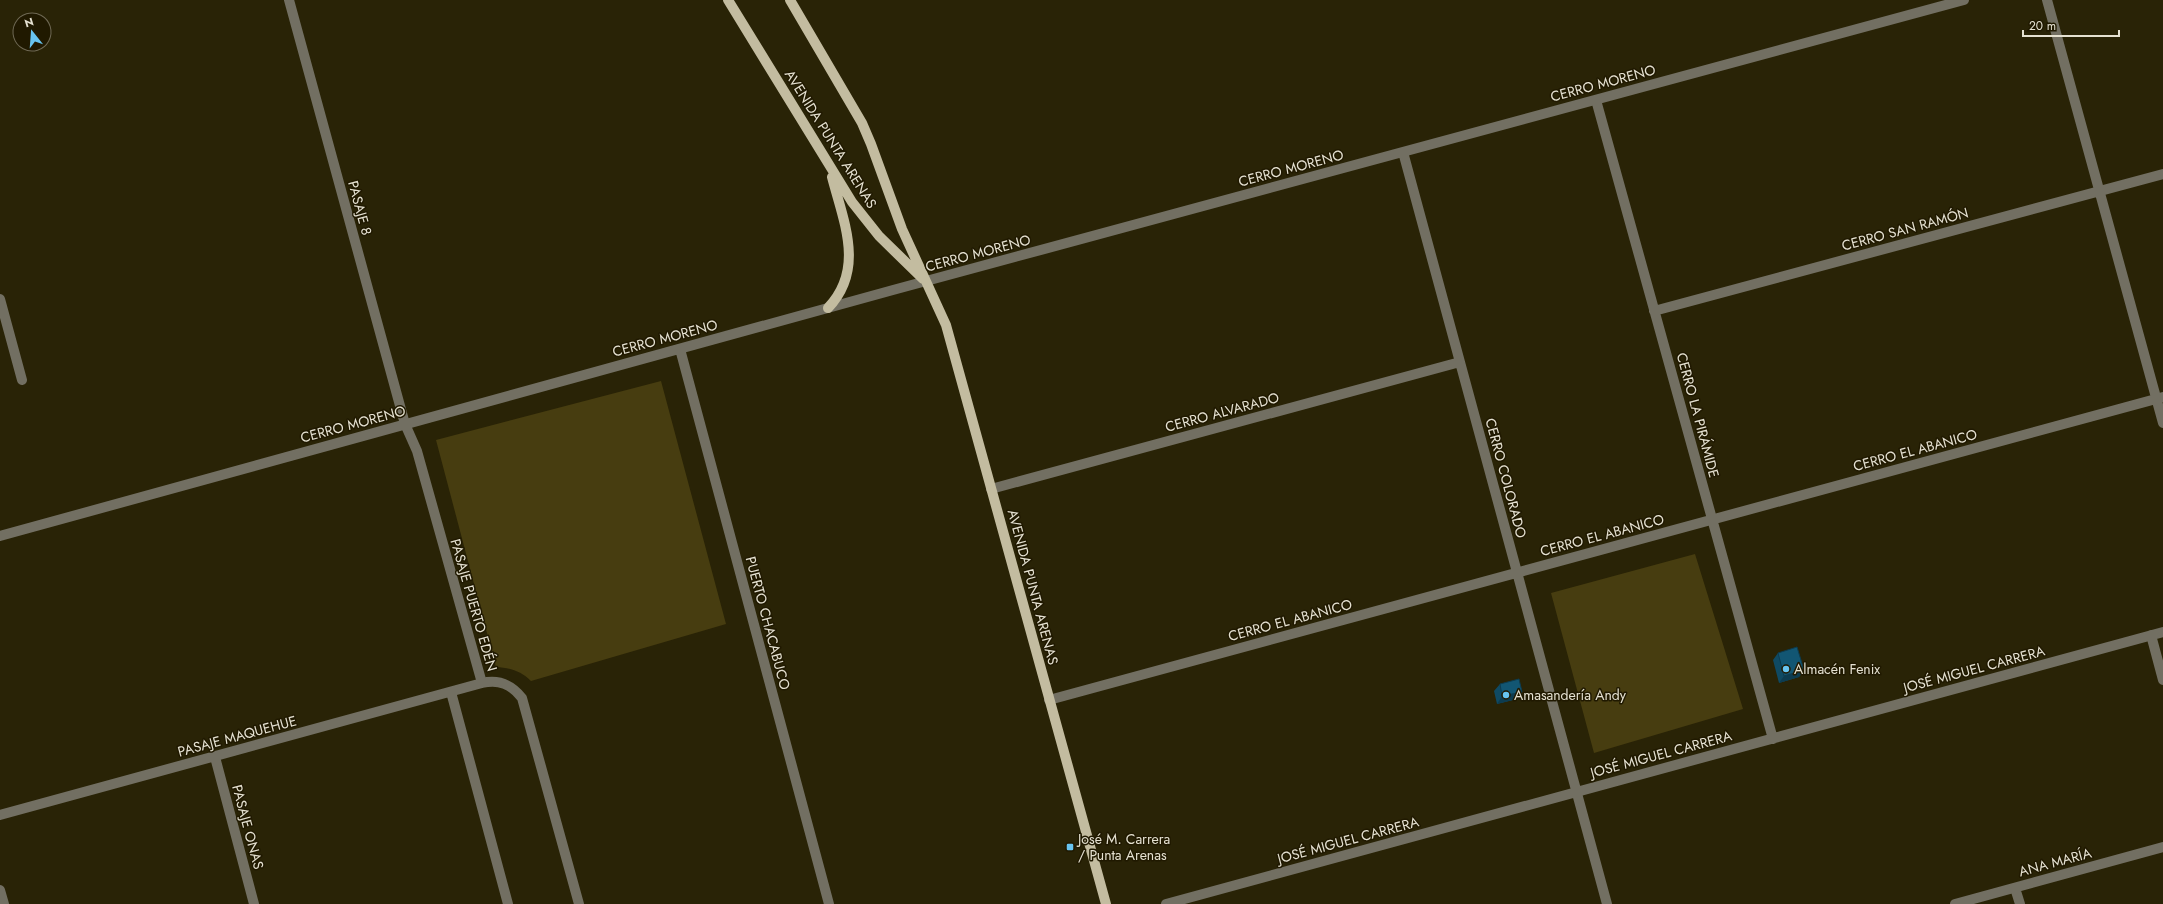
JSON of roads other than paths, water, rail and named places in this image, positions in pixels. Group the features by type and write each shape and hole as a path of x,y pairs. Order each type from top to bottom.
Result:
{"main road":[{"name":"AVENIDA PUNTA ARENAS","path":"728,0 852,202 879,236 926,281"},
{"name":"AVENIDA PUNTA ARENAS","path":"790,0 862,123 872,144 902,229 946,325 1106,904"},
{"path":"828,308 843,290 850,264 841,210 829,166"}],"street":[{"name":"PASAJE 8","path":"289,0 405,424"},
{"name":"CERRO MORENO","path":"0,536 926,281 1964,0"},
{"path":"2047,0 2160,398 2163,423"},
{"name":"CERRO LA PIRÁMIDE","path":"1596,100 1773,739"},
{"name":"CERRO COLORADO","path":"1404,152 1607,904"},
{"name":"CERRO SAN RAMÓN","path":"1654,312 2163,174"},
{"path":"0,299 22,380"},
{"name":"PUERTO CHACABUCO","path":"680,349 829,904"},
{"name":"CERRO ALVARADO","path":"991,489 1460,362"},
{"name":"CERRO EL ABANICO","path":"1049,700 2160,398"},
{"name":"PASAJE PUERTO EDÉN","path":"405,424 417,451 482,683 490,681 507,684 516,690 522,698 579,904"},
{"name":"JOSÉ MIGUEL CARRERA","path":"1166,904 2163,632"},
{"path":"2151,635 2163,680"},
{"name":"PASAJE MAQUEHUE","path":"0,815 482,683"},
{"path":"451,692 508,904"},
{"name":"PASAJE ONAS","path":"214,757 254,904"},
{"name":"ANA MARÍA","path":"1955,904 2163,847"},
{"path":"2015,888 2020,904"},
{"path":"0,890 4,904"}],"place":[{"name":"Almacén Fenix","path":"1786,669"},
{"name":"Amasandería Andy","path":"1506,695"},
{"name":"José M. Carrera / Punta Arenas","path":"1070,847"}]}
